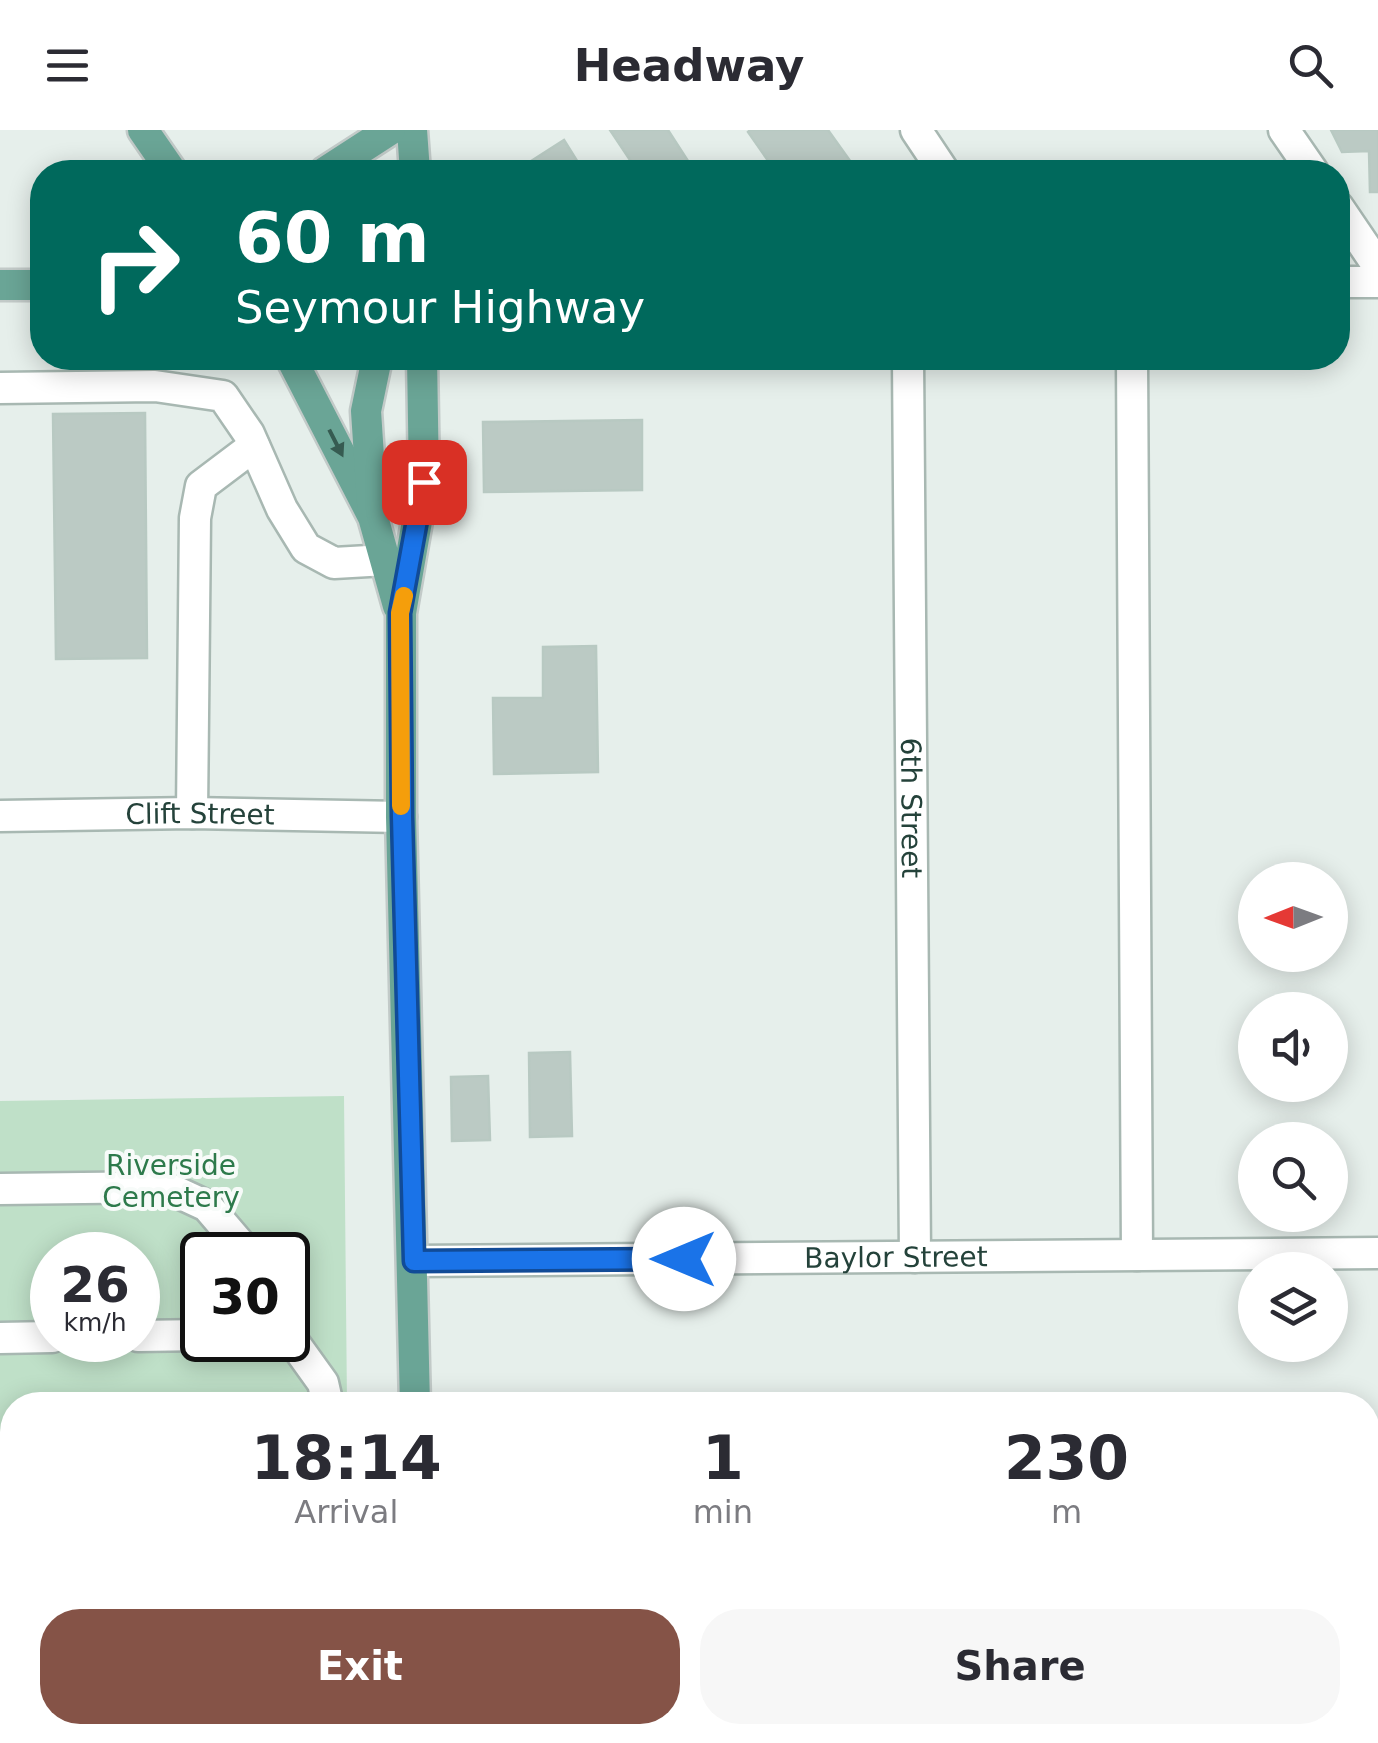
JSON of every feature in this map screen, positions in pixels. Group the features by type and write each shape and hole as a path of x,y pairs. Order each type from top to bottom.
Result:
{"main road":[{"path":"144,130 164,160"},
{"path":"344,160 390,130"},
{"path":"412,130 414,160"},
{"path":"0,285 30,285"},
{"path":"296,370 373,516 400,613"},
{"path":"373,516 366,411 375,370"},
{"path":"415,1392 400,613 424,482 422,370"}],"street":[{"path":"916,130 936,160"},
{"path":"1284,130 1305,160"},
{"path":"1350,225 1378,266"},
{"path":"1350,282 1378,282"},
{"name":"6th Street","path":"908,370 916,1258"},
{"path":"1132,370 1137,1255"},
{"path":"0,388 155,386 222,396 254,446 282,509 306,548 334,562 386,560"},
{"path":"192,814 195,518 201,486 254,446"},
{"name":"Clift Street","path":"0,816 402,817"},
{"path":"0,1189 166,1187 207,1206 229,1232"},
{"name":"Baylor Street","path":"414,1261 1378,1253"},
{"path":"0,1338 30,1338"},
{"path":"306,1362 323,1383 325,1392"}],"green space":[{"name":"Riverside Cemetery","path":"344,1096 347,1392 0,1392 0,1101"}],"building":[{"path":"610,130 668,130 687,160 630,160"},
{"path":"828,130 849,160 768,160 748,132"},
{"path":"1331,130 1378,130 1378,192 1370,192 1369,151 1342,152"},
{"path":"564,140 576,160 533,160"},
{"path":"145,413 147,658 56,659 53,414"},
{"path":"642,420 642,490 484,492 483,422"},
{"path":"596,646 598,772 494,774 493,698 543,698 543,647"},
{"path":"570,1052 572,1136 530,1137 529,1053"},
{"path":"488,1076 490,1140 452,1141 451,1077"}],"slow traffic":[{"path":"401,806 400,613 404,596"}],"route":[{"path":"424,482 400,613 414,1261 684,1259"}]}
